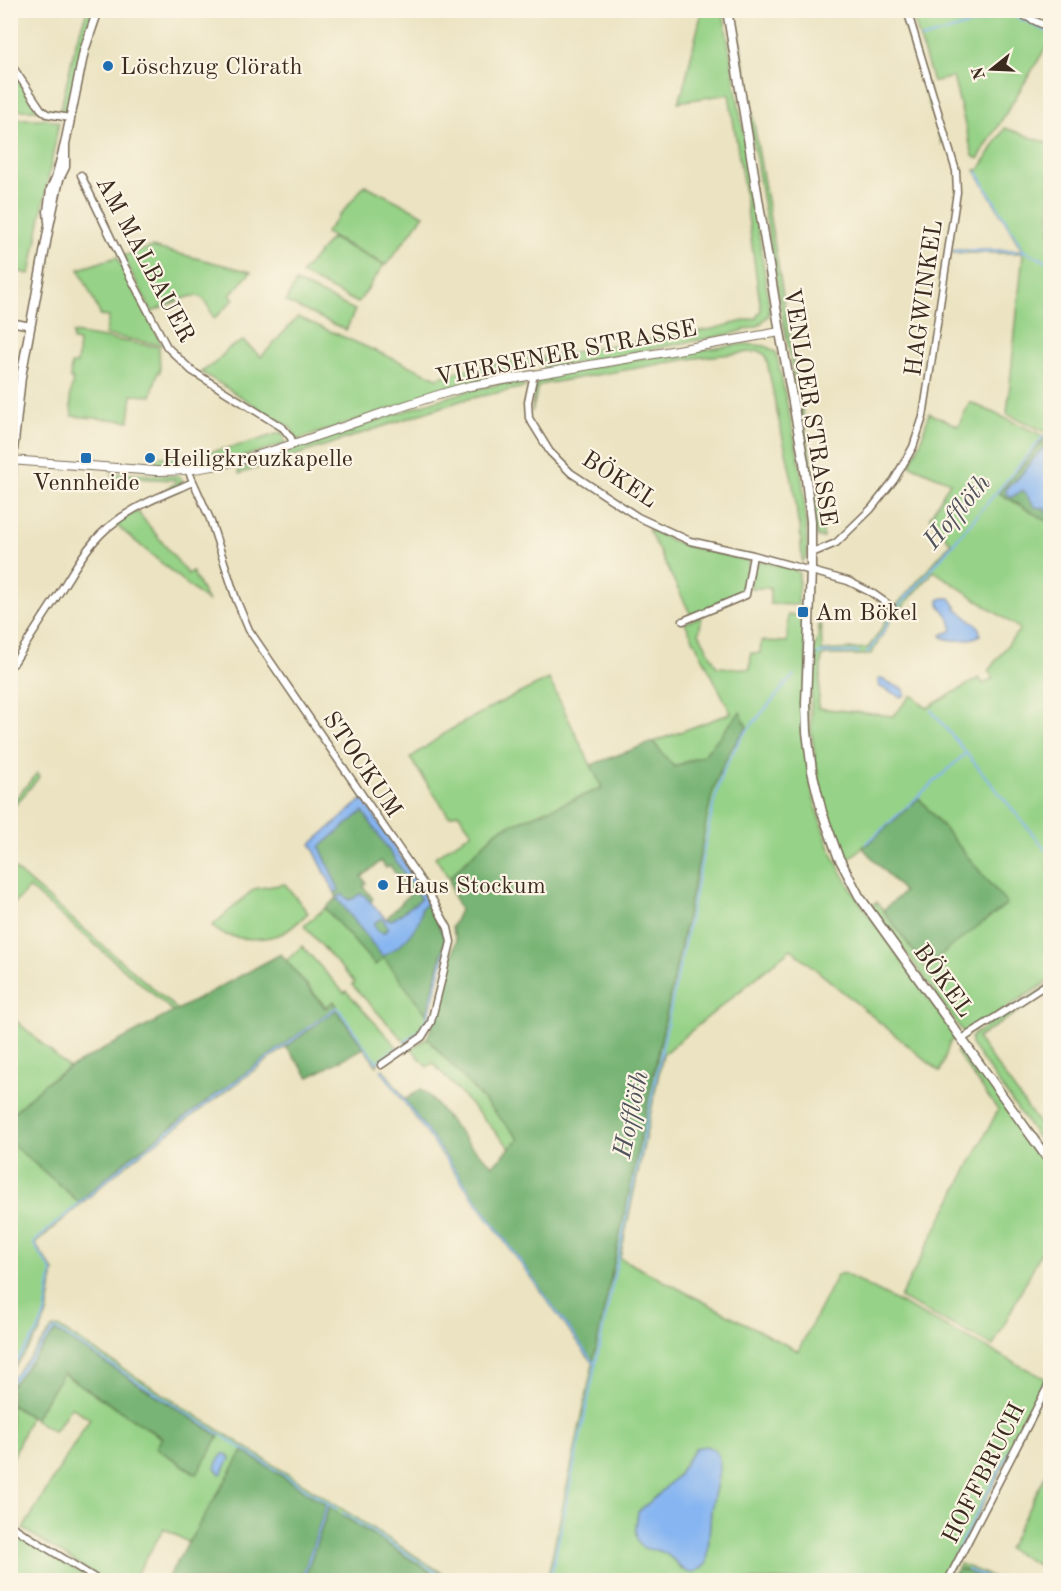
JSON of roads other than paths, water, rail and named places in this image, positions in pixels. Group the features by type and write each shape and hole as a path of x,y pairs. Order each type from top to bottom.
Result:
{"main road":[{"path":"10,479 20,387 49,226 59,179 65,167 65,144 84,51 98,10"},
{"name":"VENLOER STRASSE","path":"727,10 780,333 804,462 811,521 807,732 812,771 822,812"},
{"name":"BÖKEL","path":"822,812 838,856 859,896 1050,1162"}],"street":[{"name":"HAGWINKEL","path":"812,553 836,543 871,509 894,480 913,447 923,417 957,182 956,171 907,10"},
{"path":"1012,10 1050,28"},
{"path":"10,63 41,109 47,114 70,118"},
{"name":"AM MALBAUER","path":"81,175 167,347 192,371 283,428 291,438 293,445"},
{"path":"10,322 31,326"},
{"name":"VIERSENER STRASSE","path":"12,460 134,470 188,470 235,462 293,445 451,391 483,383 780,333"},
{"name":"BÖKEL","path":"534,374 528,402 529,418 550,452 571,473 638,517 690,541 753,555 857,584 892,607"},
{"name":"STOCKUM","path":"188,470 210,519 236,599 249,630 413,868 448,928 451,942 431,1022 422,1037 381,1065"},
{"path":"13,664 77,565 104,531 138,507 193,482"},
{"path":"683,621 746,595 753,555"},
{"path":"962,1039 1050,982"},
{"name":"HOFFBRUCH","path":"948,1581 1050,1382"},
{"path":"10,1525 98,1581"}],"water":[{"path":"1050,444 1050,517 1044,508 1035,507 1023,490 1012,497 1006,494 1007,487"},
{"path":"950,598 958,610 979,627 980,635 961,640 942,637 941,635 951,631 952,628 939,604 939,600"},
{"path":"882,678 904,689 905,695 901,697 880,687 878,682"},
{"path":"363,799 429,902 421,908 419,920 403,942 382,956 337,898 342,894 349,900 360,894 364,895 386,919 390,920 421,899 363,811 320,847 339,890 335,893 311,844","holes":["382,919 388,927 383,933 377,931 374,924"]},
{"path":"706,1446 715,1450 719,1457 719,1472 711,1510 707,1563 692,1573 683,1570 669,1556 640,1545 636,1524 638,1512 678,1475 695,1448"},
{"path":"223,1454 227,1454 230,1459 220,1474 215,1468"}],"waterway":[{"path":"921,39 1009,13 1050,33"},
{"path":"977,172 1024,251 1050,263"},
{"path":"954,251 1023,251"},
{"name":"Hofflöth","path":"1048,430 1050,426"},
{"name":"Hofflöth","path":"897,608 1043,437"},
{"name":"Hofflöth","path":"866,652 883,632 892,613"},
{"name":"Hofflöth","path":"816,656 821,653 859,652"},
{"name":"Hofflöth","path":"550,1580 722,773 740,739 793,676"},
{"path":"931,710 1050,855"},
{"path":"866,844 966,753"},
{"path":"405,1042 420,1030 427,1019 446,946 443,930 429,904"},
{"path":"10,1369 37,1333 45,1314 52,1271 33,1243 126,1163 337,1007 376,1062 397,1048"},
{"path":"382,1070 595,1365"},
{"path":"10,1383 55,1329 337,1509"},
{"path":"1049,1375 1050,1371"},
{"path":"942,1580 1047,1379"},
{"path":"302,1580 328,1503"},
{"path":"343,1513 448,1580"},
{"path":"967,1570 994,1580"}],"place":[{"name":"Löschzug Clörath","path":"108,66"},
{"name":"Vennheide","path":"86,458"},
{"name":"Heiligkreuzkapelle","path":"150,458"},
{"name":"Am Bökel","path":"803,612"},
{"name":"Haus Stockum","path":"383,885"}]}
